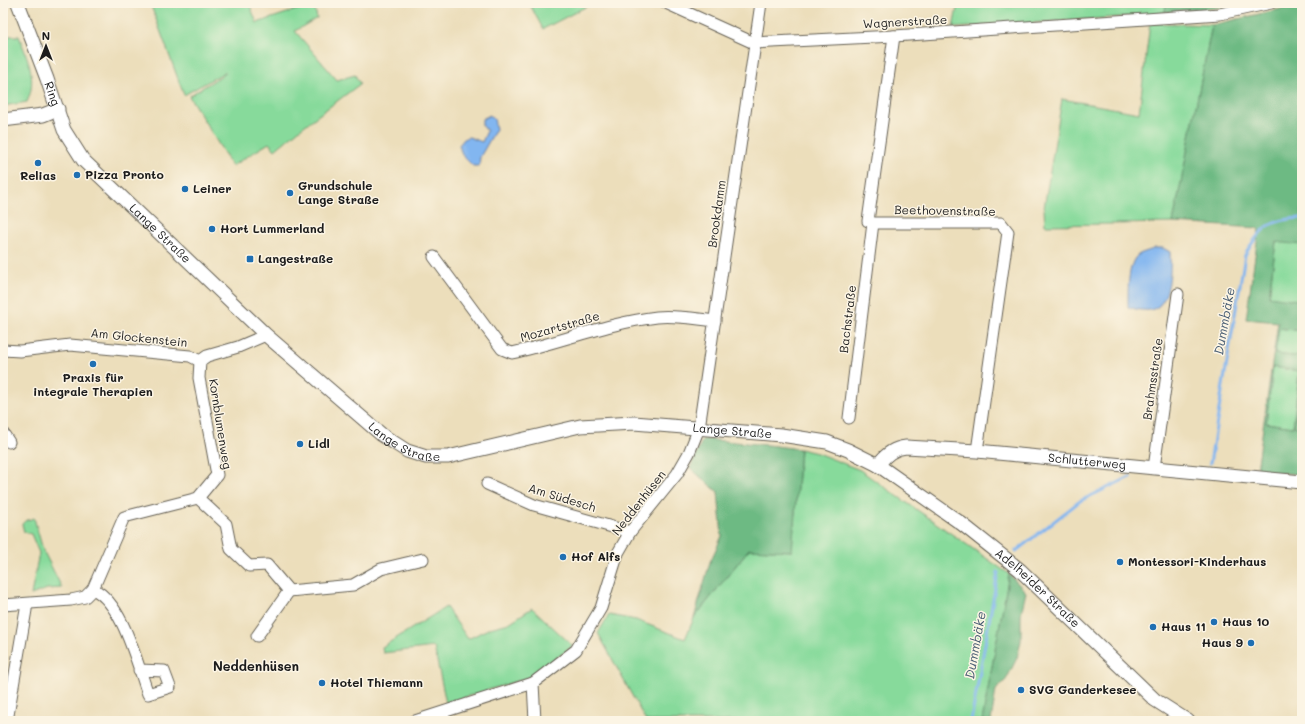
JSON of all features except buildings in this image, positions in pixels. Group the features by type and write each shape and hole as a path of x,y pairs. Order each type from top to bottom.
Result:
{"street":[{"name":"Ring","path":"3,120 43,115 58,109 18,3"},
{"path":"666,3 754,43"},
{"name":"Brookdamm","path":"699,428 761,3"},
{"name":"Wagnerstraße","path":"754,43 894,36 1220,14 1271,3"},
{"path":"873,223 868,221 867,218 894,36"},
{"name":"Lange Straße","path":"58,109 66,135 83,160 95,173 266,335 382,435 407,451 426,457 448,457 580,426 634,423 781,435 827,442 848,450 878,465"},
{"name":"Bachstraße","path":"849,418 873,223"},
{"name":"Beethovenstraße","path":"873,223 1001,223 1008,232 977,451"},
{"name":"Mozartstraße","path":"434,257 502,349 512,353 602,328 658,317 684,317 715,321"},
{"name":"Brahmsstraße","path":"1154,468 1178,294"},
{"name":"Am Glockenstein","path":"3,350 20,351 70,345 190,356 200,361 207,356 238,347 266,335"},
{"name":"Kornblumenweg","path":"198,498 217,475 199,378 200,361"},
{"name":"Neddenhüsen","path":"415,721 533,683 576,650 601,608 618,553 630,532 677,474 689,453 699,428"},
{"name":"Schlutterweg","path":"878,465 884,458 901,448 977,451 1302,482"},
{"name":"Adelheider Straße","path":"878,465 962,524 1020,570 1155,700 1188,721"},
{"name":"Am Südesch","path":"487,484 534,505 630,532"},
{"path":"3,605 26,604 85,597 93,589 124,517 198,498 226,524 231,549 249,566 267,565 289,591"},
{"path":"257,636 289,591 353,585 381,569 423,559"},
{"path":"93,589 103,594 121,620 139,670"},
{"path":"7,721 26,604"},
{"path":"533,683 535,721"}],"green space":[{"path":"150,3 249,3 257,23 314,4 317,18 295,31 337,80 355,75 360,84 300,129 275,150 269,143 232,166 189,96 226,73 225,72 184,95"},
{"path":"529,3 593,3 543,29"},
{"path":"958,3 1166,3 1165,12 1151,15 953,28"},
{"path":"1166,3 1245,3 1216,8 1165,12"},
{"path":"1302,4 1302,245 1276,242 1269,296 1297,300 1302,254 1302,331 1279,328 1275,354 1302,357 1295,427 1302,428 1302,475 1257,470 1278,322 1246,319 1259,228 1173,223 1212,25","holes":["1273,367 1299,371 1293,427 1266,423"]},
{"path":"1150,23 1212,25 1173,223 1045,225 1044,208 1062,99 1139,113"},
{"path":"3,36 19,36 25,52 30,68 32,85 27,102 3,106"},
{"path":"1276,241 1302,245 1297,300 1269,297"},
{"path":"1279,328 1302,331 1302,357 1275,354"},
{"path":"1273,367 1300,371 1293,427 1266,423"},
{"path":"1302,371 1302,428 1295,427"},
{"path":"703,439 800,449 792,551 749,549 694,618 710,562 722,536 718,492 690,468"},
{"path":"800,449 817,453 860,470 1009,574 982,721 646,721 598,633 609,615 636,620 685,639 694,618 749,549 792,551"},
{"path":"34,518 43,550 62,588 47,589 31,595 39,553 31,534 24,532 22,524 25,521"},
{"path":"1009,574 1026,592 1021,614 1021,641 1017,658 1006,680 996,690 991,721 982,721"},
{"path":"446,607 468,639 490,628 509,623 532,608 573,646 530,677 446,703 434,647 383,653 382,647"}],"water":[{"path":"490,115 494,119 496,129 480,157 479,166 473,166 462,155 459,145 465,138 469,137 482,142 487,131 482,125 482,119"},
{"path":"1155,248 1163,248 1170,252 1170,277 1166,295 1157,307 1150,310 1128,307 1130,272 1134,259 1138,255"}],"waterway":[{"name":"Dummbäke","path":"1210,463 1245,255 1256,238 1267,227 1282,220 1302,218"},
{"name":"Dummbäke","path":"1016,551 1080,501 1130,477"},
{"name":"Dummbäke","path":"971,721 998,572"}],"place":[{"name":"Relias","path":"38,163"},
{"name":"Pizza Pronto","path":"77,175"},
{"name":"Leiner","path":"185,189"},
{"name":"Grundschule Lange Straße","path":"290,193"},
{"name":"Hort Lummerland","path":"212,229"},
{"name":"Langestraße","path":"250,259"},
{"name":"Praxis für integrale Therapien","path":"93,364"},
{"name":"Lidl","path":"300,444"},
{"name":"Hof Alfs","path":"563,557"},
{"name":"Montessori-Kinderhaus","path":"1120,562"},
{"name":"Haus 10","path":"1214,622"},
{"name":"Haus 11","path":"1153,627"},
{"name":"Haus 9","path":"1251,643"},
{"name":"Hotel Thiemann","path":"322,683"},
{"name":"SVG Ganderkesee","path":"1021,690"}],"district":[{"name":"Neddenhüsen","path":"256,666"}]}
